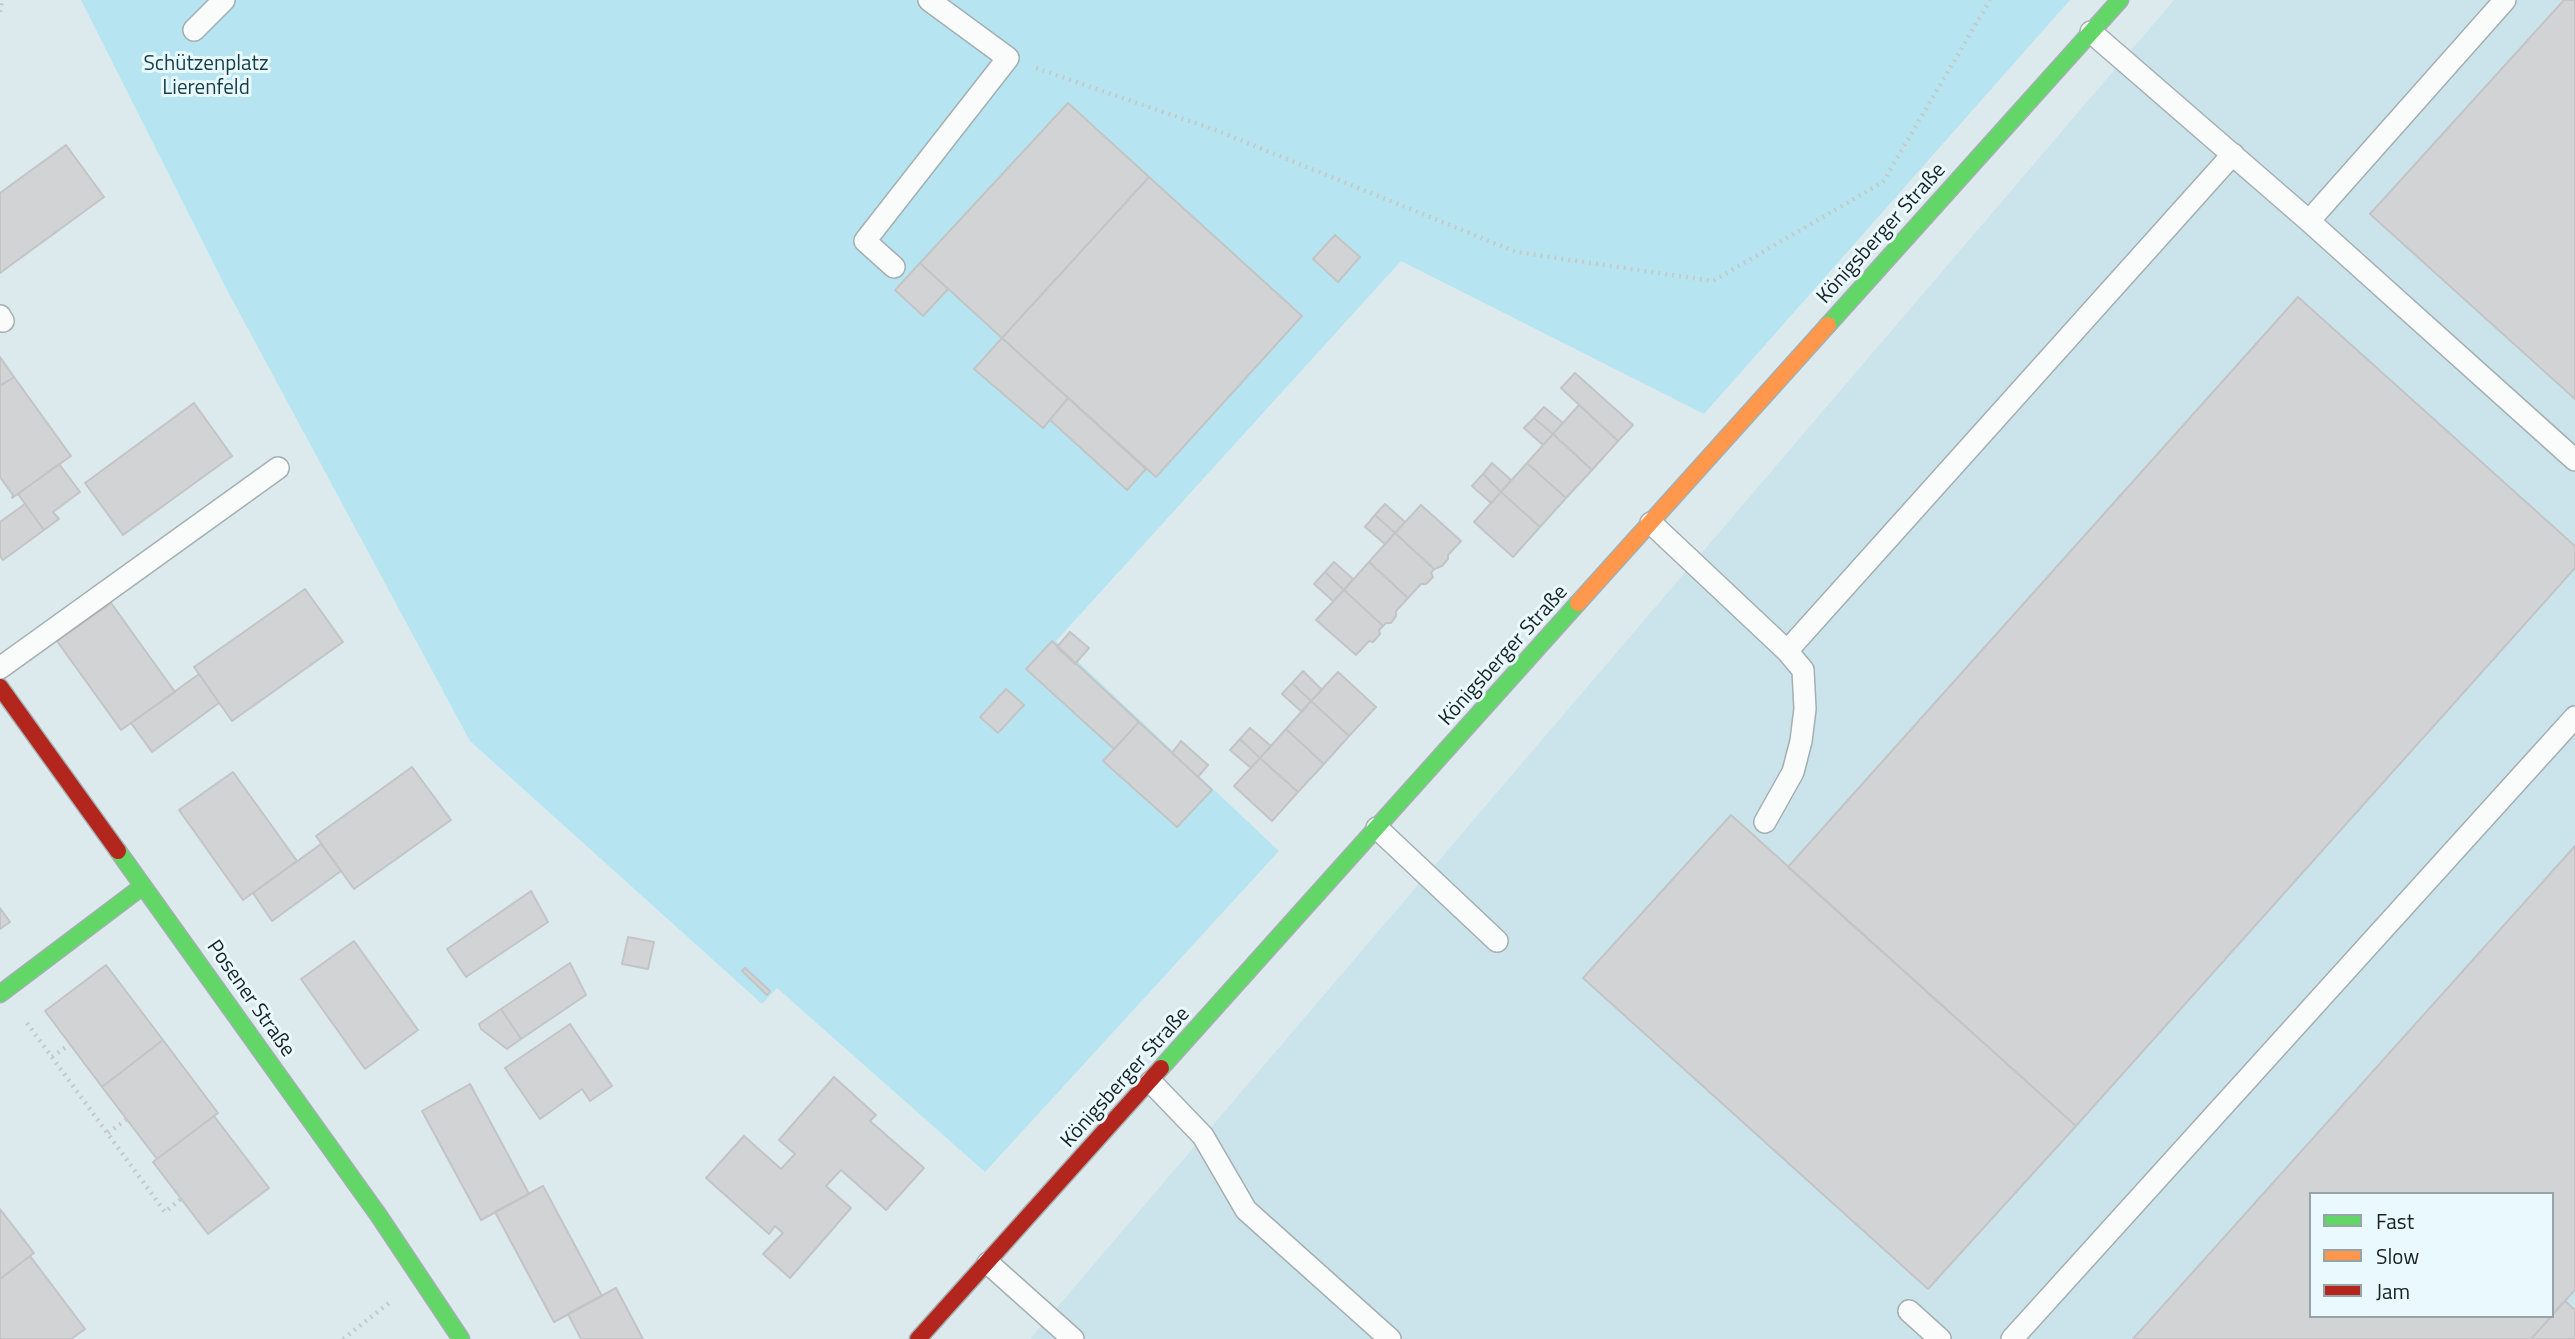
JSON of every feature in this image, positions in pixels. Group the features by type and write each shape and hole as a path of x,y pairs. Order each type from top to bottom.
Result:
{"main road":[{"name":"Königsberger Straße","path":"918,1339 2120,0"},
{"name":"Posener Straße","path":"0,688 422,1278 461,1339"},
{"path":"2,992 143,886"}],"lane":[{"path":"194,30 224,0"},
{"path":"894,267 865,241 1008,58 929,0"},
{"path":"2309,220 2505,0"},
{"path":"2091,32 2309,220 2575,460"},
{"path":"1787,651 2233,155"},
{"path":"0,668 278,468"},
{"path":"1651,523 1787,651 1803,670 1805,709 1801,741 1793,772 1765,822"},
{"path":"2012,1339 2575,717"},
{"path":"1377,828 1497,940"},
{"path":"1151,1082 1203,1136 1246,1210 1390,1339"},
{"path":"988,1263 1073,1339"},
{"path":"1909,1311 1940,1339"}],"path":[{"path":"0,12 2,0"},
{"path":"1008,58 1218,131 1516,252 1713,282 1884,182 1990,0"},
{"path":"2,992 165,1212 181,1199"},
{"path":"52,1057 70,1044"},
{"path":"107,1133 127,1119"},
{"path":"343,1339 422,1278"}],"shaded area":[{"path":"2174,0 2575,0 2575,1339 1030,1339"}],"green space":[{"name":"Schützenplatz Lierenfeld","path":"81,0 2070,0 1704,414 1401,261 1056,641 1279,851 985,1172 777,988 762,1004 470,741 226,288"}],"building":[{"path":"2564,0 2575,0 2575,399 2370,214"},
{"path":"1068,103 1149,177 1002,338 920,263"},
{"path":"66,145 104,197 0,273 0,193"},
{"path":"1149,177 1302,316 1156,477 1002,338"},
{"path":"1335,235 1360,257 1338,282 1313,259"},
{"path":"920,263 948,289 923,316 895,290"},
{"path":"2298,297 2575,546 2575,568 2076,1126 1788,867"},
{"path":"1002,338 1068,398 1043,428 974,369"},
{"path":"0,357 14,377 0,386"},
{"path":"1575,373 1633,425 1618,441 1561,388"},
{"path":"14,377 71,456 12,498 13,495 0,477 0,386"},
{"path":"1068,398 1146,469 1127,490 1050,420"},
{"path":"194,403 232,456 123,535 85,483"},
{"path":"1579,405 1618,441 1592,470 1553,434"},
{"path":"1544,407 1563,423 1553,434 1534,418"},
{"path":"1534,418 1553,434 1543,445 1524,428"},
{"path":"1553,434 1592,470 1566,498 1527,463"},
{"path":"1492,463 1511,480 1501,492 1483,474"},
{"path":"1527,463 1566,498 1540,527 1501,492"},
{"path":"59,464 80,492 53,512 59,519 44,530 18,494"},
{"path":"1483,474 1501,492 1491,503 1472,486"},
{"path":"1501,492 1540,527 1513,557 1474,522"},
{"path":"25,504 44,530 3,560 0,556 0,522"},
{"path":"1385,504 1405,522 1395,533 1375,515"},
{"path":"1421,505 1461,541 1442,566 1434,569 1395,533"},
{"path":"1375,515 1395,533 1385,544 1365,527"},
{"path":"1395,533 1434,569 1431,573 1433,577 1426,584 1421,584 1408,598 1369,562"},
{"path":"1334,562 1353,579 1344,590 1325,572"},
{"path":"1369,562 1408,598 1396,611 1391,623 1383,626 1344,590"},
{"path":"1325,572 1344,590 1333,601 1314,584"},
{"path":"305,589 343,642 232,721 194,667"},
{"path":"1344,590 1383,626 1373,642 1369,641 1356,655 1316,620"},
{"path":"111,603 175,692 121,730 57,641"},
{"path":"1070,632 1089,648 1075,664 1057,647"},
{"path":"1052,641 1139,722 1114,749 1026,669"},
{"path":"1303,671 1322,690 1311,701 1292,683"},
{"path":"1338,672 1376,707 1349,736 1311,701"},
{"path":"199,674 219,703 152,752 131,723"},
{"path":"1292,683 1311,701 1302,712 1282,694"},
{"path":"1006,689 1024,705 998,733 980,717"},
{"path":"1311,701 1349,736 1324,764 1286,729"},
{"path":"1139,722 1212,790 1177,827 1103,761"},
{"path":"1250,728 1271,746 1260,758 1240,739"},
{"path":"1286,729 1324,764 1298,792 1260,758"},
{"path":"1240,739 1260,758 1251,768 1230,750"},
{"path":"1181,741 1208,765 1198,777 1172,753"},
{"path":"1260,758 1298,792 1272,821 1234,786"},
{"path":"412,767 451,820 354,889 316,836"},
{"path":"233,772 297,861 243,900 179,810"},
{"path":"1731,815 2076,1126 1928,1289 1583,978"},
{"path":"321,844 341,871 272,921 253,893"},
{"path":"2575,846 2575,1290 2554,1313 2554,1192 2309,1192 2309,1318 2550,1318 2531,1339 2133,1339"},
{"path":"531,891 548,922 466,977 447,949"},
{"path":"0,908 10,922 0,929"},
{"path":"628,937 654,942 648,969 622,964"},
{"path":"354,941 418,1030 365,1069 301,979"},
{"path":"570,963 586,995 521,1039 501,1009"},
{"path":"106,965 163,1040 102,1087 45,1011"},
{"path":"745,968 770,991 767,995 742,971"},
{"path":"501,1009 521,1039 507,1049 481,1029 479,1024"},
{"path":"570,1024 612,1086 590,1101 582,1089 540,1119 505,1068"},
{"path":"163,1040 218,1113 157,1159 102,1087"},
{"path":"834,1077 876,1115 870,1121 924,1168 886,1210 841,1170 826,1186 851,1208 790,1278 763,1254 783,1233 775,1226 769,1234 706,1178 744,1136 781,1169 795,1154 779,1140"},
{"path":"470,1084 529,1194 481,1220 422,1111"},
{"path":"214,1116 269,1188 208,1234 153,1162"},
{"path":"543,1186 602,1296 554,1322 495,1212"},
{"path":"0,1209 34,1253 0,1279"},
{"path":"30,1256 85,1329 71,1339 0,1339 0,1279"},
{"path":"616,1288 643,1339 581,1339 568,1314"},
{"path":"2565,1301 2575,1310 2575,1339 2531,1339 2550,1318 2554,1318 2554,1313"}],"traffic: fast":[{"path":"1828,325 2120,0"},
{"path":"1161,1068 1578,603"},
{"path":"118,851 379,1216 461,1339"},
{"path":"0,994 143,886"}],"traffic: slow":[{"path":"1578,603 1828,325"}],"traffic: jam":[{"path":"0,687 118,851"},
{"path":"918,1339 1161,1068"}]}
